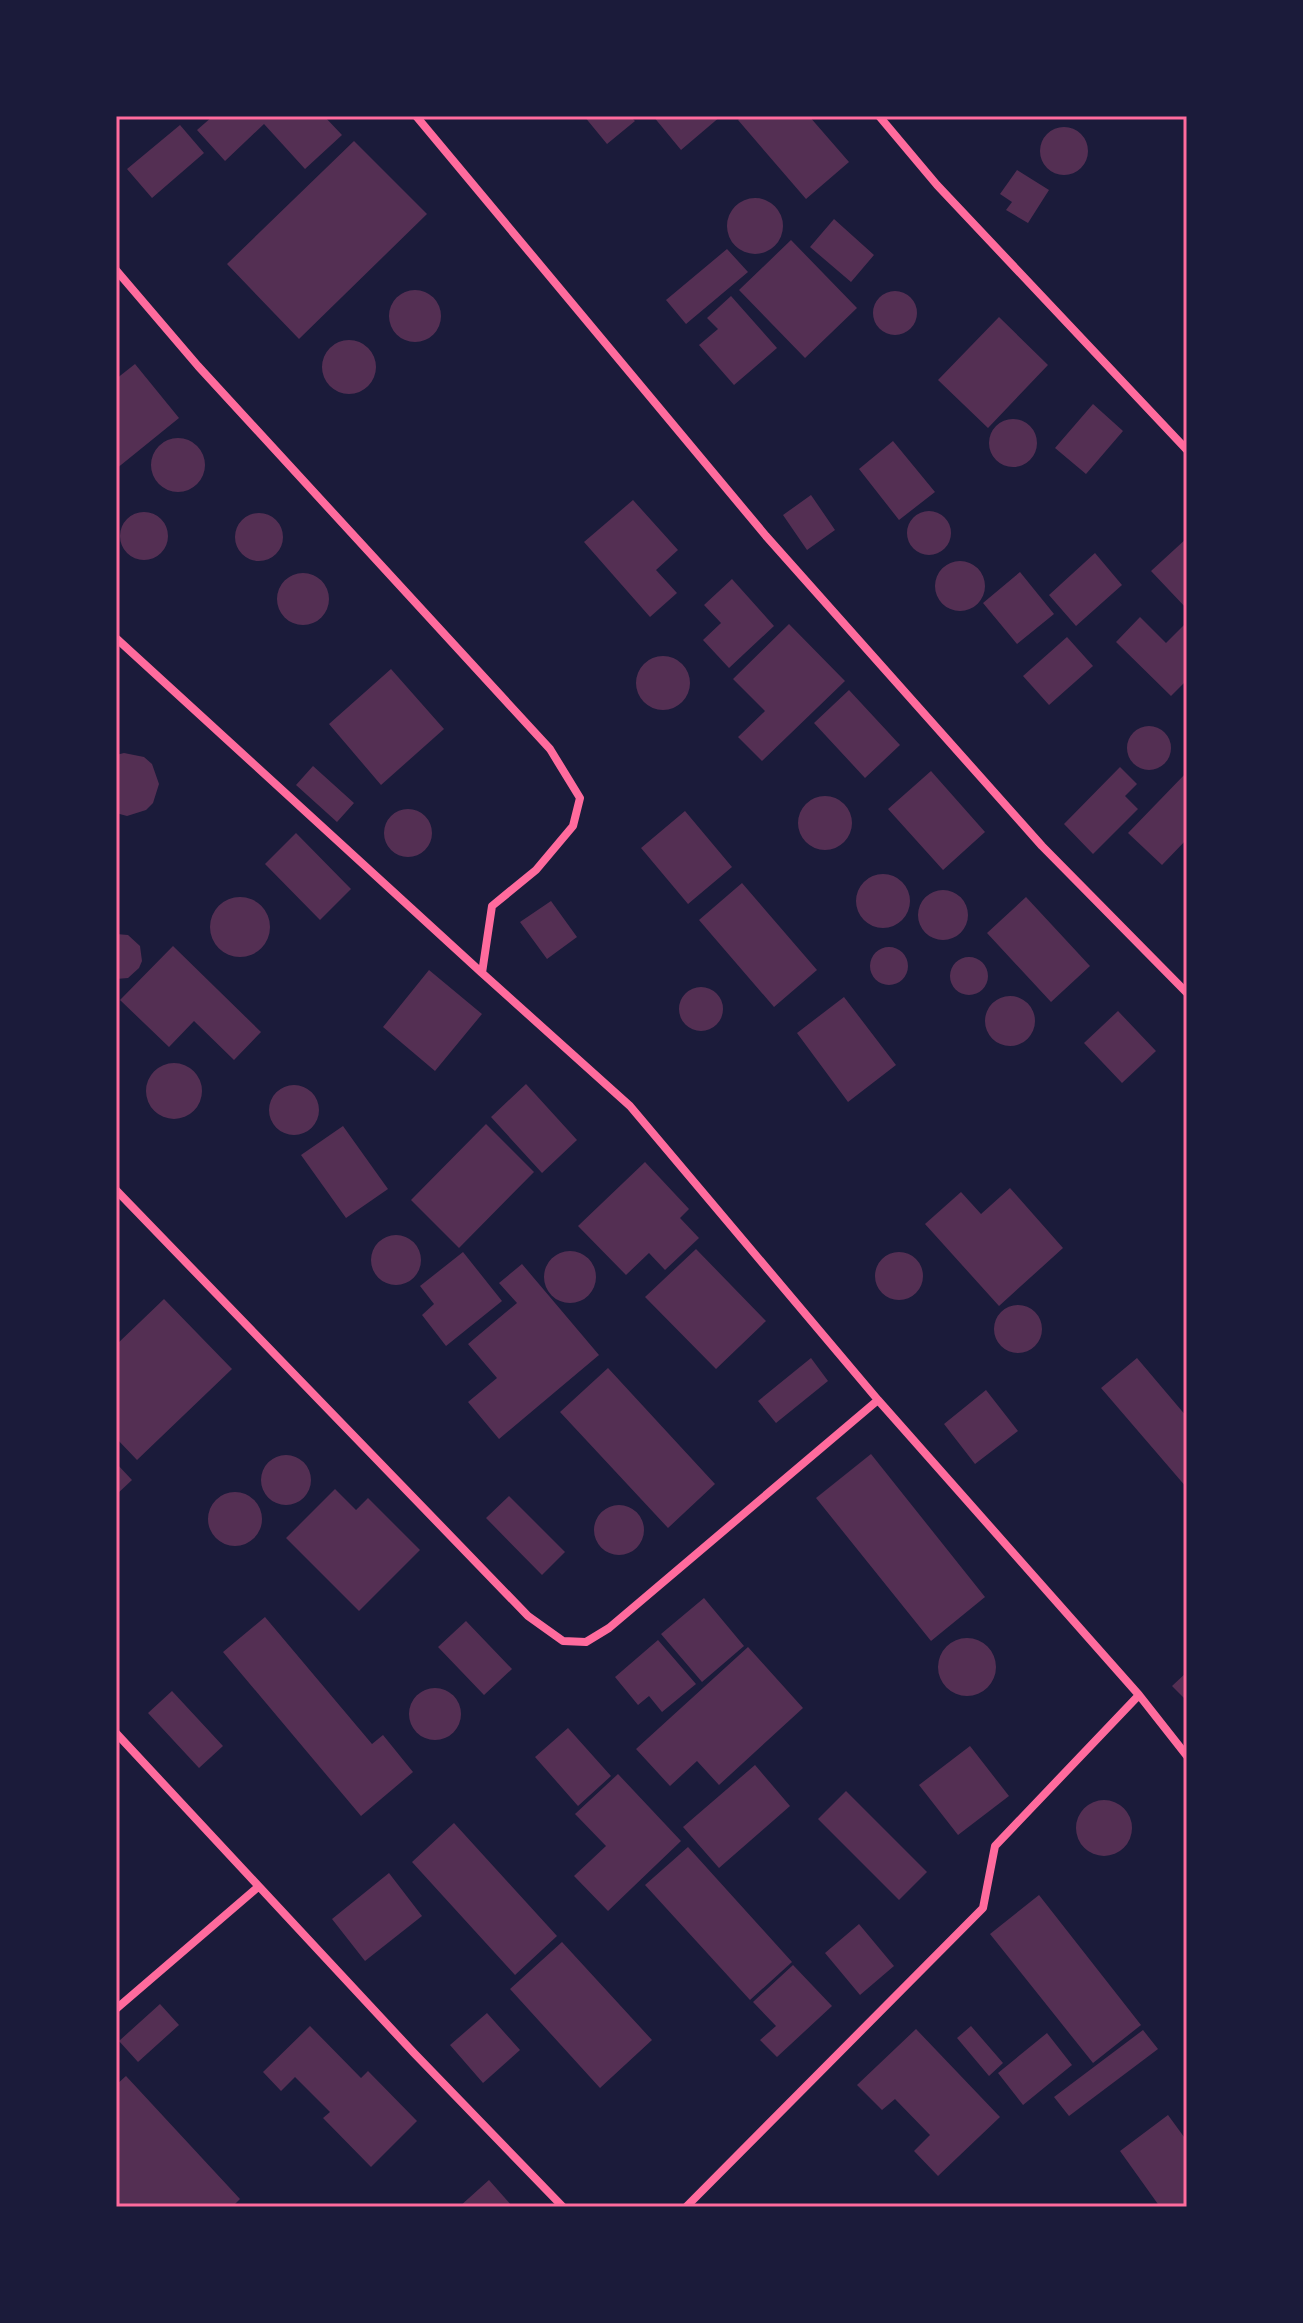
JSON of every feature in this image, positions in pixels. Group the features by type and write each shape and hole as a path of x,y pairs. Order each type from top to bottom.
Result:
{"street":[{"path":"416,116 766,536 1042,846 1187,993"},
{"path":"879,116 937,185 1187,450"},
{"path":"116,270 198,366 550,749 580,798 573,826 536,870 492,906 482,973"},
{"path":"117,639 630,1106 878,1400 1139,1695 1187,1756"},
{"path":"116,1190 528,1616 563,1641 586,1642 609,1628 878,1400"},
{"path":"686,2207 983,1908 995,1846 1139,1695"},
{"path":"116,1733 563,2207"},
{"path":"116,2009 258,1887"}],"building":[{"path":"213,116 324,116 342,135 305,169 264,124 225,161 197,130"},
{"path":"584,116 630,116 635,121 607,144"},
{"path":"653,116 721,116 681,150"},
{"path":"742,116 809,116 849,162 806,199 738,120"},
{"path":"180,125 204,153 152,198 127,169"},
{"path":"1064,127 1081,134 1088,151 1081,168 1064,175 1047,168 1040,151 1047,134"},
{"path":"354,141 427,214 299,339 227,264"},
{"path":"1017,170 1049,190 1028,223 1006,210 1012,202 1000,194"},
{"path":"755,198 775,206 783,226 775,246 755,254 735,246 727,226 735,206"},
{"path":"834,219 874,255 851,282 810,247"},
{"path":"791,240 857,308 805,358 739,290"},
{"path":"727,249 748,272 686,324 666,300"},
{"path":"415,290 433,298 441,316 433,334 415,342 397,334 389,316 397,298"},
{"path":"895,291 910,298 917,313 910,328 895,335 880,328 873,313 880,298"},
{"path":"731,296 777,348 734,385 699,345 718,329 707,318"},
{"path":"999,317 1048,365 988,428 938,380"},
{"path":"349,340 368,348 376,367 368,386 349,394 330,386 322,367 330,348"},
{"path":"135,364 179,418 116,469 116,379"},
{"path":"1093,404 1123,431 1086,474 1055,448"},
{"path":"1013,419 1030,426 1037,443 1030,460 1013,467 996,460 989,443 996,426"},
{"path":"178,438 197,446 205,465 197,484 178,492 159,484 151,465 159,446"},
{"path":"893,441 935,492 899,520 859,469"},
{"path":"811,495 835,530 807,550 783,515"},
{"path":"633,500 678,550 656,570 677,593 650,617 584,542"},
{"path":"929,511 944,518 951,533 944,548 929,555 914,548 907,533 914,518"},
{"path":"144,512 153,513 161,519 167,527 167,545 161,553 153,559 144,560 135,559 127,553 121,545 120,536 121,527 127,519 135,513"},
{"path":"259,513 276,520 283,537 276,554 259,561 242,554 235,537 242,520"},
{"path":"1187,538 1187,609 1151,571"},
{"path":"1095,553 1122,585 1076,626 1049,595"},
{"path":"960,561 978,568 985,586 978,604 960,611 942,604 935,586 942,568"},
{"path":"1020,572 1054,614 1017,644 983,603"},
{"path":"303,573 321,581 329,599 321,617 303,625 285,617 277,599 285,581"},
{"path":"732,579 774,626 729,668 703,640 721,623 704,605"},
{"path":"1140,617 1166,643 1185,624 1187,626 1187,680 1171,696 1116,642"},
{"path":"789,624 845,681 762,761 738,737 765,711 733,679"},
{"path":"1067,637 1093,666 1049,705 1023,676"},
{"path":"663,656 682,664 690,683 682,702 663,710 644,702 636,683 644,664"},
{"path":"391,669 444,729 381,785 329,724"},
{"path":"849,690 900,745 865,778 814,723"},
{"path":"1149,726 1165,732 1171,748 1165,764 1149,770 1133,764 1127,748 1133,732"},
{"path":"124,753 144,757 152,764 159,784 153,803 146,810 127,816 116,813 116,755"},
{"path":"313,766 354,803 337,822 296,785"},
{"path":"1120,767 1137,784 1125,796 1138,809 1093,854 1064,824"},
{"path":"931,771 985,832 943,870 888,809"},
{"path":"1187,772 1187,839 1162,865 1128,833"},
{"path":"825,796 844,804 852,823 844,842 825,850 806,842 798,823 806,804"},
{"path":"408,809 417,810 425,816 431,824 431,842 425,850 417,856 408,857 399,856 391,850 385,842 384,833 385,824 391,816 399,810"},
{"path":"685,811 732,867 688,904 641,848"},
{"path":"296,833 351,889 320,920 265,864"},
{"path":"883,874 902,882 910,901 902,920 883,928 864,920 856,901 864,882"},
{"path":"742,883 817,970 774,1007 699,920"},
{"path":"943,890 961,897 968,915 961,933 943,940 925,933 918,915 925,897"},
{"path":"240,897 251,899 261,906 268,916 268,938 261,948 251,955 240,957 229,955 219,948 212,938 210,927 212,916 219,906 229,899"},
{"path":"1026,897 1090,966 1051,1002 987,933"},
{"path":"551,901 577,937 547,959 520,922"},
{"path":"116,934 128,935 140,946 142,961 128,978 116,979"},
{"path":"173,946 261,1032 234,1060 194,1021 169,1047 120,1000"},
{"path":"889,947 903,952 908,966 903,980 889,985 875,980 870,966 875,952"},
{"path":"969,957 983,962 988,976 983,990 969,995 955,990 950,976 955,962"},
{"path":"429,970 482,1014 435,1071 383,1027"},
{"path":"701,987 716,994 723,1009 716,1024 701,1031 686,1024 679,1009 686,994"},
{"path":"1010,996 1028,1003 1035,1021 1028,1039 1010,1046 992,1039 985,1021 992,1003"},
{"path":"844,997 896,1065 848,1102 797,1033"},
{"path":"1118,1011 1156,1051 1122,1083 1084,1043"},
{"path":"174,1063 194,1071 202,1091 194,1111 174,1119 154,1111 146,1091 154,1071"},
{"path":"526,1084 577,1140 542,1173 491,1117"},
{"path":"294,1085 311,1093 319,1110 311,1127 294,1135 277,1127 269,1110 277,1093"},
{"path":"486,1124 534,1172 459,1248 411,1200"},
{"path":"343,1126 388,1189 346,1218 301,1155"},
{"path":"645,1162 689,1209 680,1218 699,1238 665,1270 649,1253 626,1275 578,1226"},
{"path":"1010,1188 1063,1248 999,1306 925,1224 961,1192 981,1214"},
{"path":"396,1235 414,1242 421,1260 414,1278 396,1285 378,1278 371,1260 378,1242"},
{"path":"696,1249 766,1321 716,1369 645,1297"},
{"path":"570,1251 588,1259 596,1277 588,1295 570,1303 552,1295 544,1277 552,1259"},
{"path":"463,1252 502,1301 446,1346 422,1315 434,1304 420,1286"},
{"path":"899,1252 916,1259 923,1276 916,1293 899,1300 882,1293 875,1276 882,1259"},
{"path":"522,1264 599,1355 499,1439 468,1402 497,1378 468,1344 517,1303 499,1283"},
{"path":"164,1299 232,1369 137,1460 116,1438 116,1345"},
{"path":"1018,1305 1035,1312 1042,1329 1035,1346 1018,1353 1001,1346 994,1329 1001,1312"},
{"path":"811,1358 828,1381 776,1423 758,1401"},
{"path":"1137,1358 1187,1417 1187,1488 1101,1388"},
{"path":"608,1368 715,1484 668,1528 560,1412"},
{"path":"986,1390 1018,1431 975,1464 944,1424"},
{"path":"871,1454 985,1597 931,1641 816,1498"},
{"path":"286,1455 304,1462 311,1480 304,1498 286,1505 268,1498 261,1480 268,1462"},
{"path":"116,1463 132,1480 116,1495"},
{"path":"335,1489 356,1510 368,1498 420,1550 359,1611 286,1538"},
{"path":"235,1492 254,1500 262,1519 254,1538 235,1546 216,1538 208,1519 216,1500"},
{"path":"509,1496 565,1552 542,1575 486,1518"},
{"path":"619,1505 637,1512 644,1530 637,1548 619,1555 601,1548 594,1530 601,1512"},
{"path":"704,1598 744,1646 702,1682 661,1634"},
{"path":"265,1617 372,1744 383,1735 413,1772 361,1816 223,1652"},
{"path":"466,1621 512,1669 484,1695 438,1647"},
{"path":"967,1638 988,1646 996,1667 988,1688 967,1696 946,1688 938,1667 946,1646"},
{"path":"658,1640 696,1684 662,1712 649,1696 638,1705 615,1677"},
{"path":"748,1647 803,1708 719,1785 697,1761 670,1786 636,1749"},
{"path":"1187,1672 1187,1701 1172,1686"},
{"path":"435,1688 454,1695 461,1714 454,1733 435,1740 416,1733 409,1714 416,1695"},
{"path":"172,1691 223,1746 199,1768 148,1713"},
{"path":"568,1728 611,1776 578,1806 535,1757"},
{"path":"970,1746 1009,1796 958,1835 919,1785"},
{"path":"755,1765 790,1806 719,1868 683,1827"},
{"path":"618,1774 681,1841 608,1911 574,1876 606,1846 575,1814"},
{"path":"846,1791 927,1872 899,1900 818,1819"},
{"path":"1104,1800 1124,1808 1132,1828 1124,1848 1104,1856 1084,1848 1076,1828 1084,1808"},
{"path":"454,1823 557,1936 515,1975 412,1862"},
{"path":"688,1847 792,1962 750,2000 645,1885"},
{"path":"389,1873 422,1916 365,1961 332,1919"},
{"path":"1039,1895 1141,2025 1093,2063 990,1934"},
{"path":"859,1924 894,1966 860,1995 825,1953"},
{"path":"562,1942 652,2040 600,2088 510,1989"},
{"path":"793,1965 832,2006 777,2057 760,2040 776,2026 753,2002"},
{"path":"160,2004 179,2025 138,2062 119,2041"},
{"path":"487,2013 520,2050 483,2083 450,2045"},
{"path":"310,2026 361,2078 368,2071 417,2121 371,2167 323,2118 330,2112 295,2077 281,2091 263,2072"},
{"path":"971,2026 1003,2063 989,2076 957,2038"},
{"path":"916,2029 1000,2117 938,2176 914,2151 930,2135 895,2099 882,2110 857,2085"},
{"path":"1143,2030 1158,2049 1069,2116 1054,2097"},
{"path":"1047,2033 1072,2065 1023,2105 998,2073"},
{"path":"126,2076 240,2199 232,2207 116,2207 116,2085"},
{"path":"1168,2115 1187,2141 1187,2207 1160,2207 1120,2151"},
{"path":"489,2180 513,2207 459,2207"}]}
